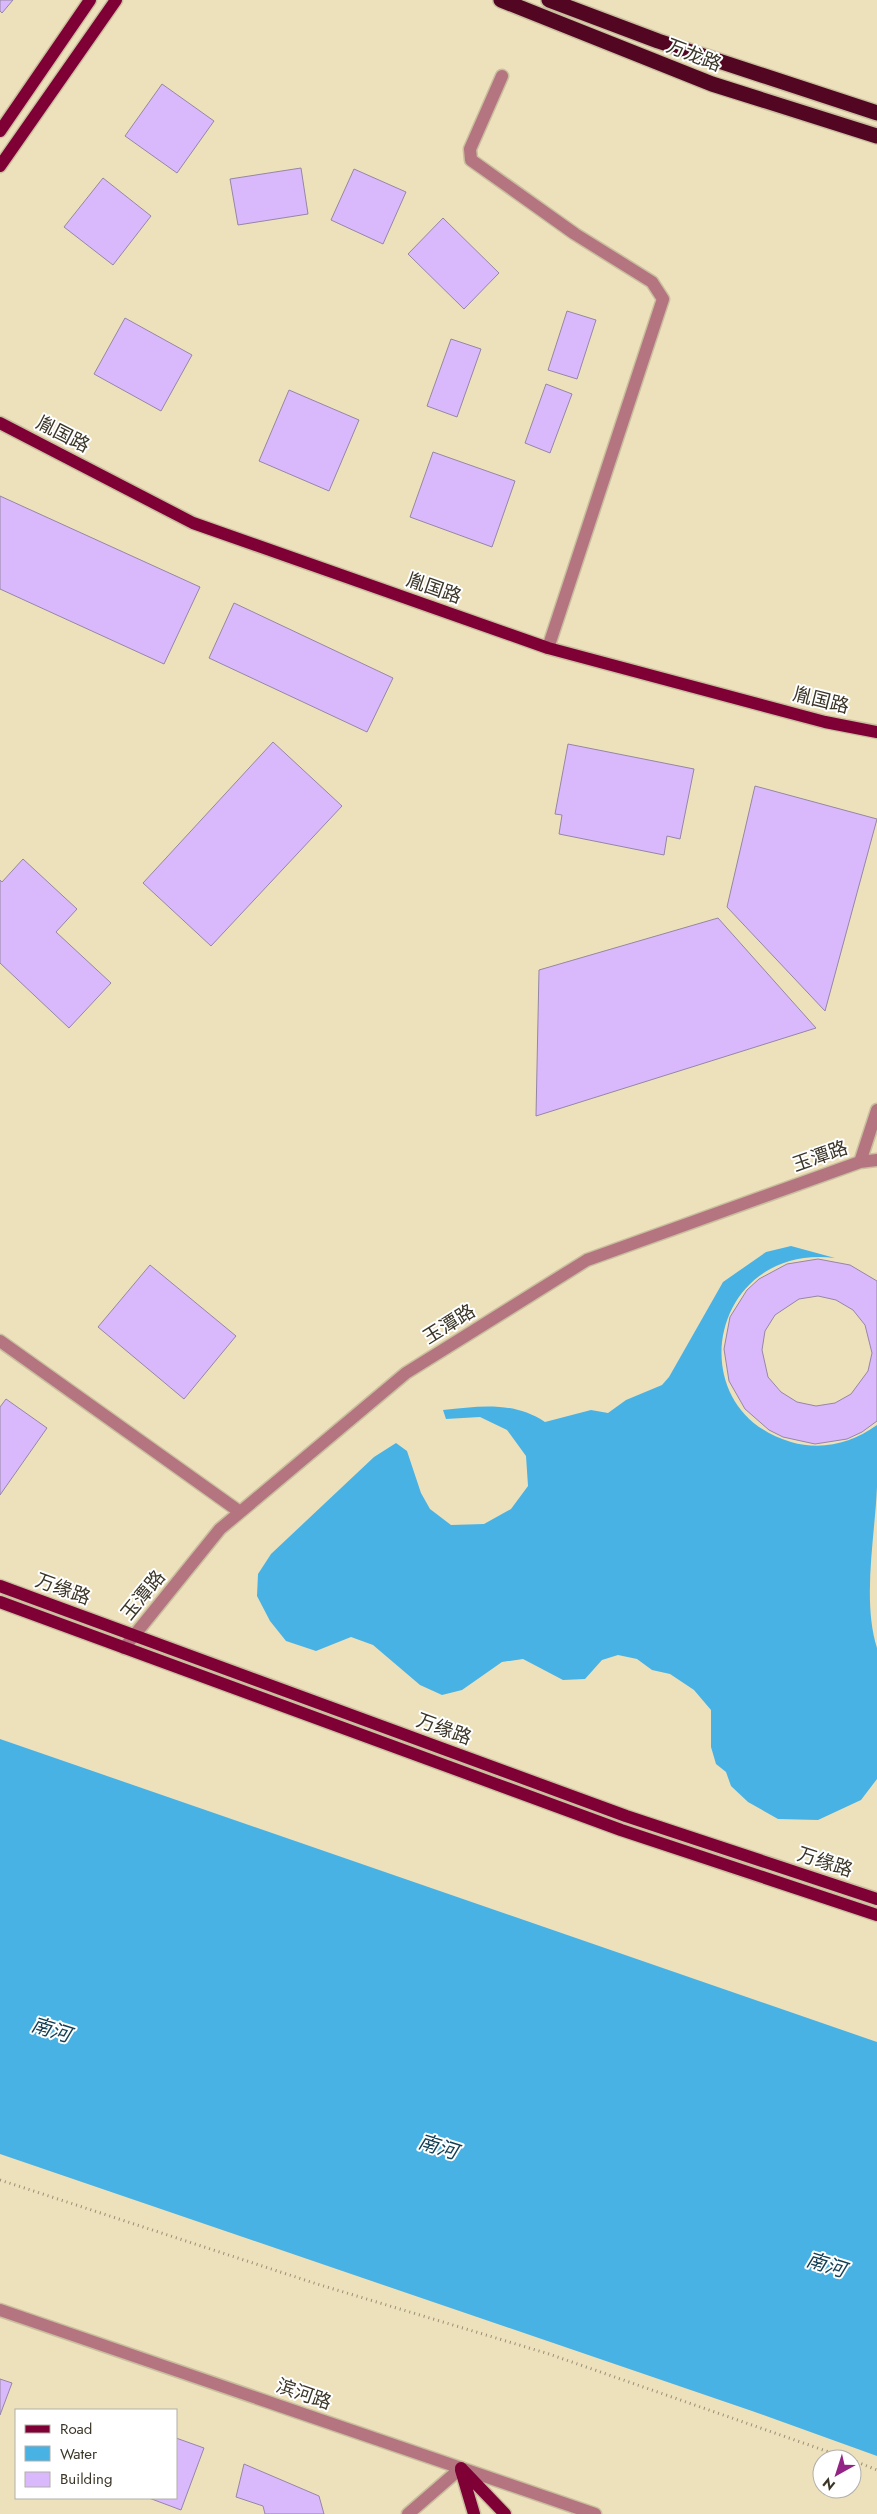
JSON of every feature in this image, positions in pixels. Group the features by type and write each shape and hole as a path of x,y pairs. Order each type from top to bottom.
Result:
{"highway":[{"name":"万龙路","path":"501,0 712,84 877,136"},
{"name":"万龙路","path":"549,0 658,41 877,113"}],"main road":[{"path":"0,131 90,0"},
{"path":"0,166 116,0"},
{"name":"胤国路","path":"0,423 193,523 548,648 825,722 877,732"},
{"name":"万缘路","path":"0,1586 626,1816 877,1899"},
{"name":"万缘路","path":"0,1602 621,1830 877,1915"},
{"path":"461,2468 474,2514"},
{"path":"461,2468 505,2514"}],"street":[{"path":"502,76 470,149 471,160 575,234 652,282 663,300 548,648"},
{"path":"860,1162 877,1110"},
{"name":"玉潭路","path":"124,1648 220,1529 406,1373 587,1260 860,1162 877,1160"},
{"path":"0,1341 240,1512"},
{"name":"滨河路","path":"0,2310 596,2514"},
{"path":"408,2514 461,2468"}],"path":[{"path":"0,2180 317,2284 549,2354 820,2449"},
{"path":"862,2464 877,2470"}],"water":[{"path":"791,1246 835,1258 793,1260 760,1276 736,1301 724,1332 722,1365 733,1397 755,1424 791,1442 814,1446 836,1444 857,1437 877,1425 877,1487 870,1609 877,1648 877,1779 861,1800 818,1820 778,1819 748,1802 731,1786 726,1772 716,1764 711,1747 711,1710 694,1690 670,1674 652,1670 637,1659 618,1655 602,1660 585,1679 563,1680 523,1659 502,1662 462,1690 442,1695 420,1685 373,1645 351,1637 316,1651 286,1641 270,1621 257,1596 258,1574 271,1554 374,1457 396,1443 407,1451 421,1493 430,1509 451,1525 484,1524 511,1509 528,1486 526,1456 507,1430 480,1417 446,1419 443,1410 470,1407 508,1408 533,1415 545,1422 591,1410 608,1413 626,1400 662,1385 669,1377 723,1282 766,1252"},
{"name":"南河","path":"0,1739 877,2042 877,2456 862,2449 752,2411 0,2154"}],"building":[{"path":"0,0 13,0 2,13 0,11"},
{"path":"162,84 214,121 177,173 125,136"},
{"path":"301,168 308,214 238,225 230,179"},
{"path":"354,169 406,192 383,244 331,220"},
{"path":"103,178 151,216 113,265 64,227"},
{"path":"443,218 499,273 464,309 408,254"},
{"path":"567,311 596,320 577,379 548,370"},
{"path":"125,318 192,355 161,411 94,374"},
{"path":"451,339 481,349 457,417 427,406"},
{"path":"546,384 572,394 550,453 525,443"},
{"path":"289,390 359,420 329,491 259,461"},
{"path":"433,452 515,481 492,547 410,517"},
{"path":"0,496 200,587 164,664 0,589"},
{"path":"234,603 393,678 367,732 209,658"},
{"path":"273,742 342,806 211,946 143,883"},
{"path":"568,744 694,769 680,839 667,836 664,855 559,834 562,815 555,814"},
{"path":"755,786 877,819 825,1011 727,907"},
{"path":"23,859 77,909 56,932 111,983 69,1028 0,963 0,880 2,882"},
{"path":"718,918 816,1028 536,1116 539,970"},
{"path":"818,1259 850,1265 877,1281 877,1421 862,1432 847,1439 815,1444 783,1437 769,1430 745,1409 729,1381 724,1349 730,1317 747,1290 759,1279 787,1264","holes":["818,1296 836,1300 853,1310 865,1325 872,1353 868,1371 851,1394 835,1403 816,1406 797,1402 781,1392 768,1377 762,1350 765,1331 775,1315 799,1299"]},
{"path":"150,1265 236,1336 184,1399 98,1327"},
{"path":"6,1399 47,1428 0,1495 0,1407"},
{"path":"0,2379 12,2383 0,2415"},
{"path":"178,2439 204,2448 181,2510 152,2499 178,2499"},
{"path":"244,2464 319,2496 324,2514 265,2514 263,2506 236,2497"}]}
